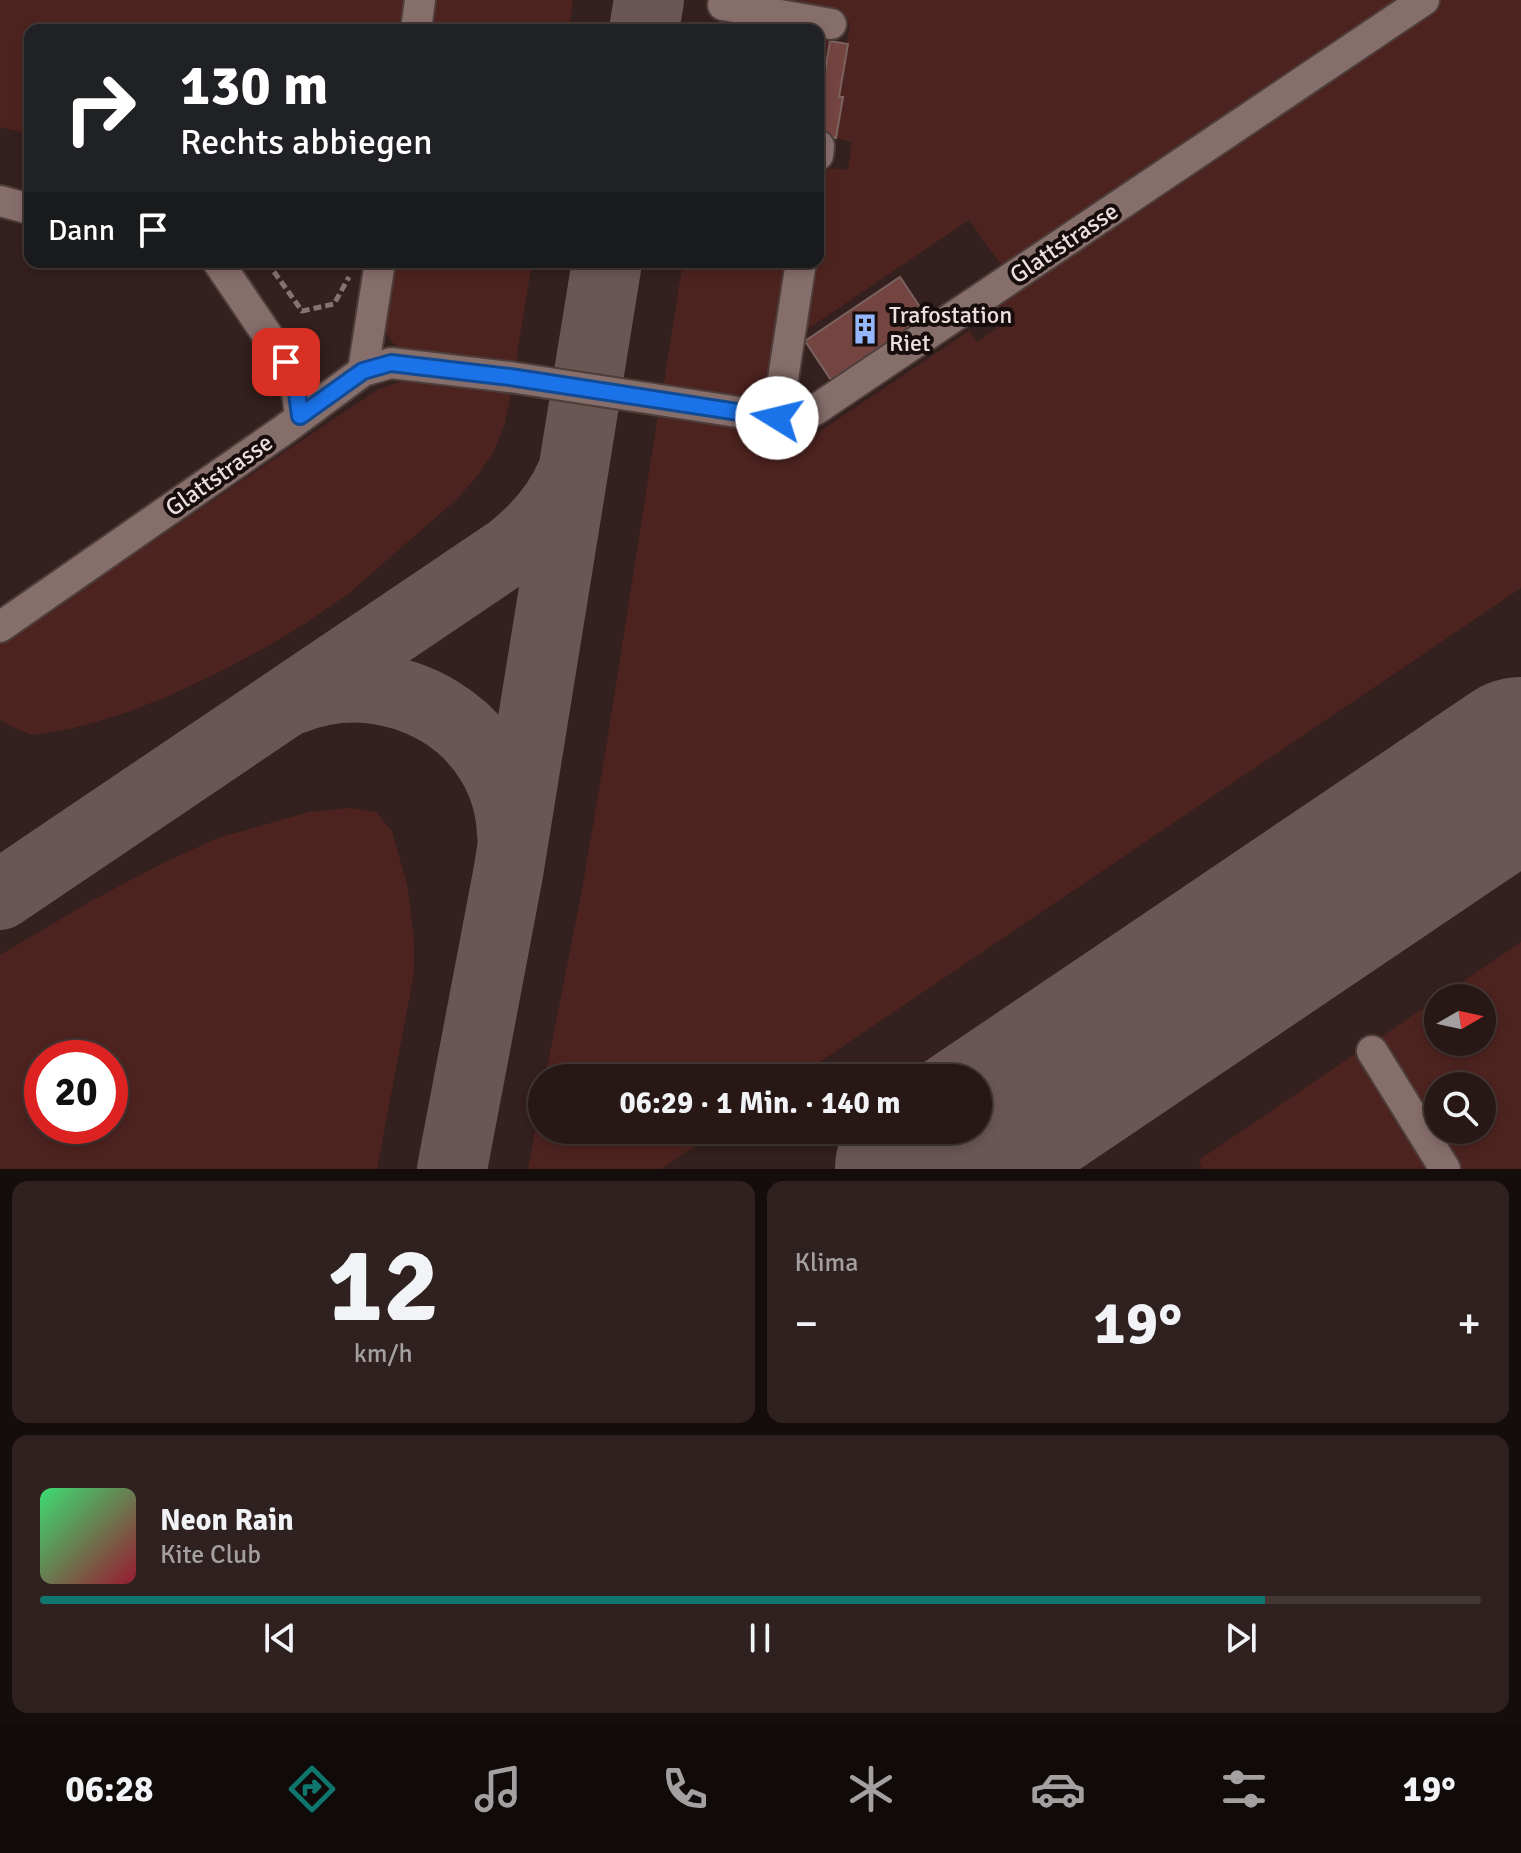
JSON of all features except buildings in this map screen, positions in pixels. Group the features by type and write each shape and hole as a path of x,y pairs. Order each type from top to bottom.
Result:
{"lane":[{"path":"417,24 420,0"},
{"name":"Glattstrasse","path":"0,627 285,429 363,371 391,363 510,377 777,418 815,410 1424,0"},
{"path":"723,5 831,24"},
{"path":"0,201 24,207"},
{"path":"222,268 289,367 299,397 300,416"},
{"path":"363,371 379,268"},
{"path":"777,418 800,268"},
{"path":"1372,1051 1445,1169"}],"path":[{"path":"271,268 302,311 334,304 348,279"}],"shaded area":[{"path":"0,0 404,0 401,24 24,24 24,133 0,127"},
{"path":"431,0 573,0 570,24 427,24"},
{"path":"726,0 1408,0 1007,273 969,220 800,334 806,268 824,268 824,173 835,168 848,170 852,142 836,138 850,23"},
{"path":"1440,0 1521,0 1521,588 817,1064 548,1064 583,885 659,409 798,430 807,440 969,331 977,342 1000,326 987,306"},
{"path":"722,11 783,24 720,24"},
{"path":"824,37 830,40 824,78"},
{"path":"388,268 531,268 515,367 409,351 392,342 383,328"},
{"path":"682,268 794,268 769,396 756,403 663,389"},
{"path":"421,379 511,392 505,423 494,451 458,498 348,594 263,649 171,695 128,712 70,729 32,735 0,719 0,644 377,390"},
{"path":"350,808 376,812 392,831 408,888 414,973 377,1169 0,1169 0,955 93,900 218,838 309,812"},
{"path":"1521,942 1521,1169 1454,1169 1439,1144 1496,1144 1496,1072 1424,1072 1424,1119 1377,1040 1424,1008 1424,1056 1496,1056 1496,984 1460,984"},
{"path":"1358,1052 1438,1169 1202,1169 1199,1160"},
{"path":"533,1144 698,1144 661,1169 528,1169"}],"taxiway":[{"path":"645,24 649,0"},
{"path":"452,1169 508,874 606,268"},
{"path":"0,895 511,550 546,516 571,475"},
{"path":"295,699 332,689 370,688 406,696 439,711 468,733 491,762 506,796 512,835"},
{"path":"1514,770 1521,766"}],"runway":[{"path":"923,1169 1521,765"}],"place":[{"name":"Trafostation Riet","path":"865,329"}],"route":[{"path":"286,362 296,385 300,416 363,371 391,363 510,377 777,418"}]}
